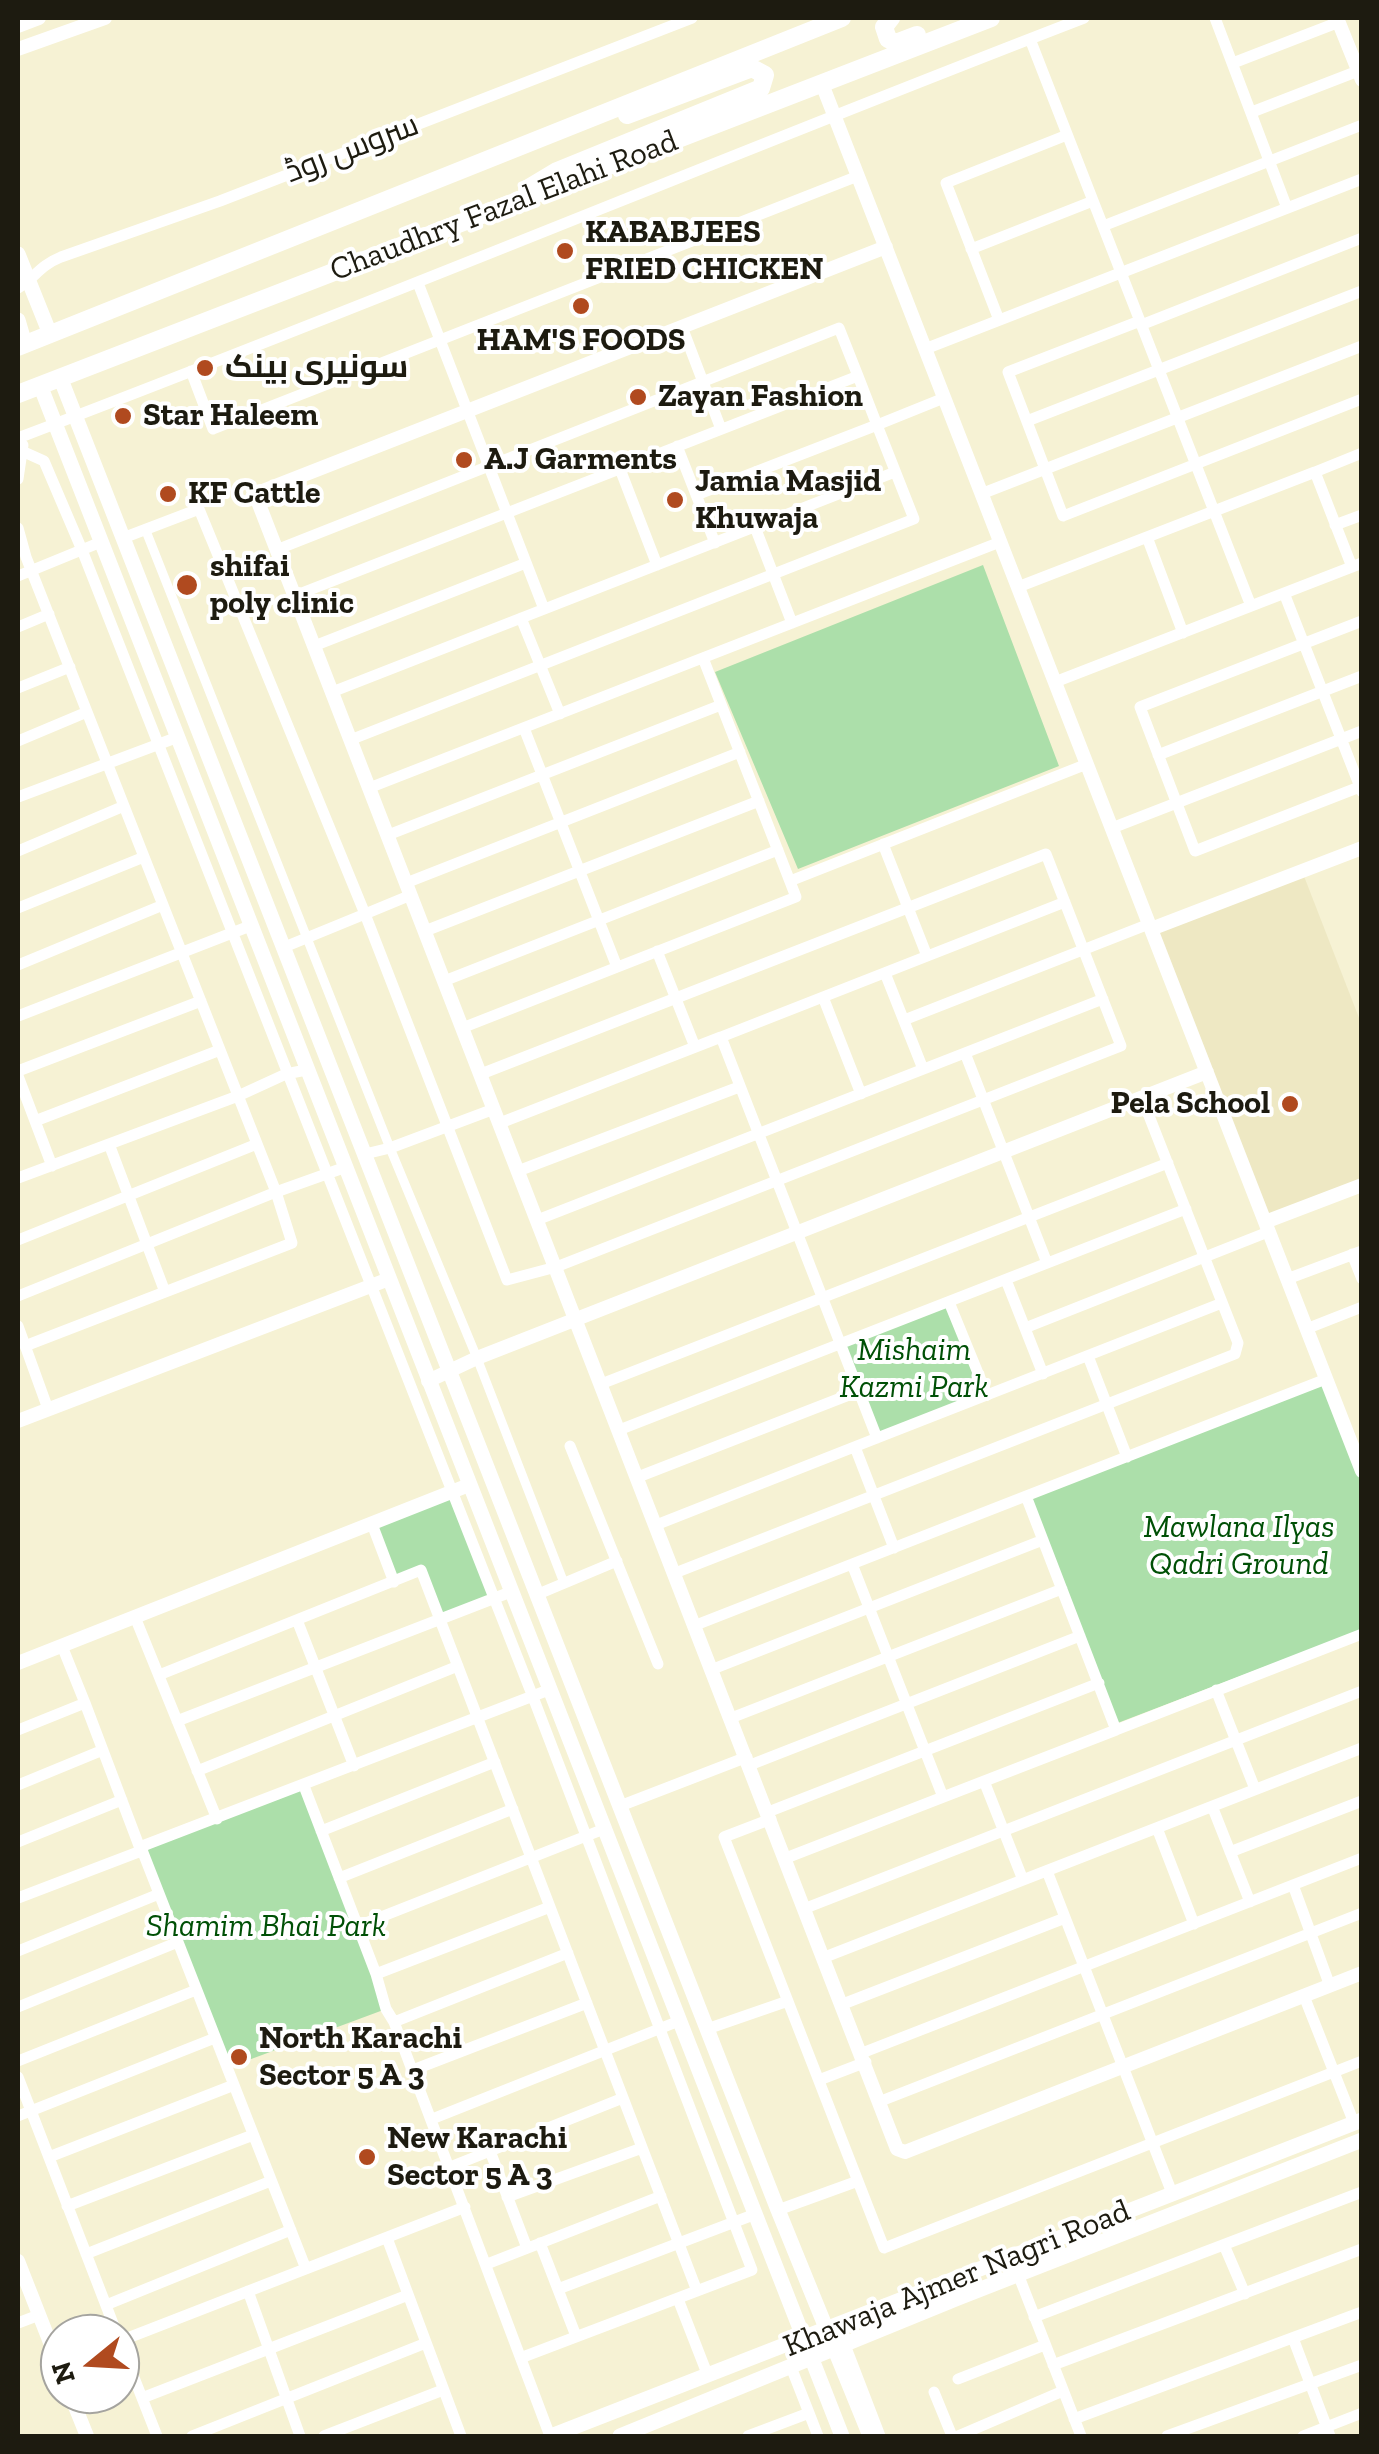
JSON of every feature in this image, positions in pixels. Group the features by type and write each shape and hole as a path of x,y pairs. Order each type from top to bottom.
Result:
{"main road":[{"name":"Chaudhry Fazal Elahi Road","path":"21,346 842,18"},
{"path":"891,18 885,23 884,32 896,42 965,18"},
{"name":"Chaudhry Fazal Elahi Road","path":"18,394 991,18"},
{"path":"484,159 539,149 752,68 765,75 761,88 557,170 486,214"},
{"path":"18,254 23,284 50,334"},
{"path":"18,320 21,346"},
{"path":"60,377 778,2210 828,2330 840,2348 870,2436"},
{"path":"40,385 842,2436"},
{"name":"Khawaja Ajmer Nagri Road","path":"551,2436 1358,2122"},
{"name":"Khawaja Ajmer Nagri Road","path":"620,2436 1362,2140"}],"street":[{"path":"18,26 39,18"},
{"path":"18,49 87,21 105,18"},
{"name":"سروس روڈ","path":"23,284 42,265 52,261 692,18"},
{"path":"18,479 24,452 20,436 418,283 834,114 1084,18"},
{"path":"1216,18 1287,208"},
{"path":"1233,63 1338,20 1360,76 1252,112"},
{"path":"1030,39 1250,606"},
{"path":"822,84 1362,1471"},
{"path":"1102,226 1362,125"},
{"path":"999,320 946,183 1067,135"},
{"path":"190,371 213,429 858,176"},
{"path":"925,349 1362,179"},
{"path":"971,248 1093,201"},
{"path":"1362,238 1008,372 1064,516 1362,400"},
{"path":"886,248 254,494 898,2149 905,2152 1362,1974"},
{"path":"418,283 544,609"},
{"path":"1027,421 1362,291"},
{"path":"682,328 721,429"},
{"path":"276,550 840,328 914,519 350,740"},
{"path":"982,494 1362,346"},
{"path":"294,596 858,376"},
{"path":"696,495 944,398"},
{"path":"678,446 715,542"},
{"path":"24,452 44,461 82,550 533,1697 752,2270 523,2357"},
{"path":"1018,587 1362,454"},
{"path":"620,469 657,565"},
{"path":"332,692 896,472"},
{"path":"1055,682 1356,565 1314,472"},
{"path":"123,538 199,509 365,914 508,1280 556,1266 1121,1046 1046,854 480,1074"},
{"path":"1336,525 1362,515"},
{"path":"755,527 792,623"},
{"path":"18,528 48,614 276,1192 292,1243 25,1346"},
{"path":"146,531 564,1582"},
{"path":"1148,537 1183,633"},
{"path":"18,576 101,542"},
{"path":"369,788 1000,542"},
{"path":"314,646 526,563"},
{"path":"1284,593 1304,644 1322,691 1361,788 1196,850 1140,708 1143,704 1304,644 1362,621"},
{"path":"18,627 48,614"},
{"path":"522,618 560,714"},
{"path":"462,1028 796,897 703,658"},
{"path":"18,688 70,667"},
{"path":"1158,755 1362,676"},
{"path":"388,836 722,705"},
{"path":"18,741 87,712"},
{"path":"524,728 617,967"},
{"path":"1112,828 1362,731"},
{"path":"18,797 178,737"},
{"path":"282,948 365,914 408,889 560,822 740,752"},
{"path":"790,881 1086,764"},
{"path":"425,931 758,801"},
{"path":"18,851 124,806"},
{"path":"883,844 927,956"},
{"path":"904,1020 1362,848"},
{"path":"444,981 778,850"},
{"path":"18,908 144,857"},
{"path":"364,1154 446,1126 497,1116 695,1047 1065,902"},
{"path":"18,965 163,904"},
{"path":"18,1016 250,926"},
{"path":"657,952 695,1047"},
{"path":"885,973 923,1070"},
{"path":"823,997 861,1094"},
{"path":"538,1220 1103,999"},
{"path":"52,1166 18,1074 201,1001"},
{"path":"720,1037 877,1438"},
{"path":"35,1121 220,1050"},
{"path":"965,1053 1047,1264"},
{"path":"18,1178 238,1096 286,1074 306,1070"},
{"path":"428,1381 477,1358 1206,1072"},
{"path":"518,1171 738,1087"},
{"path":"675,1573 1234,1354 1238,1343 1142,1098"},
{"path":"109,1144 165,1292"},
{"path":"18,1240 257,1144"},
{"path":"601,1384 1168,1163"},
{"path":"18,1296 346,1167"},
{"path":"1024,1328 1204,1257 1362,1185"},
{"path":"619,1430 1186,1209"},
{"path":"1287,1279 1357,1252 1362,1279"},
{"path":"18,1421 389,1279"},
{"path":"1006,1280 1042,1374"},
{"path":"949,1302 987,1395"},
{"path":"656,1524 1222,1304"},
{"path":"1306,1328 1362,1307"},
{"path":"18,1326 48,1409"},
{"path":"1088,1356 1127,1457"},
{"path":"696,1626 1326,1379"},
{"path":"638,1478 859,1391"},
{"path":"570,1446 658,1664"},
{"path":"855,1447 894,1548"},
{"path":"18,1663 469,1485"},
{"path":"1026,1496 1116,1730"},
{"path":"372,1524 394,1582"},
{"path":"713,1670 1043,1540"},
{"path":"536,1595 617,1561"},
{"path":"852,1564 943,1798"},
{"path":"158,1675 422,1570 697,2291"},
{"path":"732,1718 1062,1589"},
{"path":"177,1721 513,1591"},
{"path":"135,1617 216,1819"},
{"path":"297,1620 354,1766"},
{"path":"786,1858 1362,1634"},
{"path":"620,1806 1080,1636"},
{"path":"62,1646 306,2269"},
{"path":"197,1771 458,1666"},
{"path":"1099,1683 925,1751 724,1837 884,2248 1362,2061"},
{"path":"18,1898 551,1689"},
{"path":"1216,1690 1255,1790"},
{"path":"806,1908 1362,1691"},
{"path":"18,1730 85,1703"},
{"path":"825,1958 1362,1748"},
{"path":"18,1785 103,1750"},
{"path":"322,1831 495,1762"},
{"path":"984,1781 1022,1880"},
{"path":"304,1786 551,2436"},
{"path":"18,1842 122,1800"},
{"path":"1230,1852 1362,1801"},
{"path":"1212,1806 1250,1902"},
{"path":"340,1878 513,1809"},
{"path":"1156,1828 1194,1924"},
{"path":"358,1926 604,1829"},
{"path":"819,2080 1084,1967 1362,1858"},
{"path":"1047,1871 1172,2193"},
{"path":"1292,1885 1330,1986"},
{"path":"18,1951 159,1894"},
{"path":"376,1974 550,1906"},
{"path":"881,2101 1362,1914"},
{"path":"843,2004 1065,1918"},
{"path":"18,2008 178,1942"},
{"path":"394,2022 568,1953"},
{"path":"18,2061 196,1990"},
{"path":"1304,1996 1358,2122"},
{"path":"708,2028 788,2001"},
{"path":"413,2070 587,2003"},
{"path":"432,2119 679,2021"},
{"path":"18,2116 215,2038"},
{"path":"18,2077 109,2314"},
{"path":"48,2157 234,2086"},
{"path":"450,2167 623,2098"},
{"path":"68,2206 253,2135"},
{"path":"507,2196 642,2148"},
{"path":"490,2151 527,2248"},
{"path":"86,2254 271,2181"},
{"path":"778,2210 858,2181"},
{"path":"1034,2316 1362,2192"},
{"path":"487,2264 660,2196"},
{"path":"140,2331 466,2207"},
{"path":"558,2289 753,2215"},
{"path":"106,2305 290,2230"},
{"path":"386,2238 461,2436"},
{"path":"540,2243 576,2336"},
{"path":"1224,2245 1244,2294"},
{"path":"1053,2366 1362,2249"},
{"path":"18,2261 39,2315 18,2323"},
{"path":"1018,2274 1081,2436"},
{"path":"248,2291 300,2436"},
{"path":"142,2398 408,2295"},
{"path":"678,2299 708,2376"},
{"path":"1074,2419 1362,2312"},
{"path":"1293,2338 1329,2432"},
{"path":"192,2436 426,2344"},
{"path":"958,2378 1045,2345"},
{"path":"840,2348 880,2436"},
{"path":"1166,2436 1362,2364"},
{"path":"791,2367 818,2436"},
{"path":"324,2436 443,2390"},
{"path":"934,2392 955,2436 1063,2391"},
{"path":"140,2393 156,2436"},
{"path":"750,2436 809,2413"},
{"path":"1303,2436 1329,2432 1362,2413"}],"shaded area":[{"name":"Pela School","path":"1302,871 1361,1023 1361,1185 1265,1222 1151,929"}],"green space":[{"path":"983,565 1059,766 798,869 715,672"},
{"name":"Mishaim Kazmi Park","path":"949,1302 987,1395 877,1438 840,1344"},
{"name":"Mawlana Ilyas Qadri Ground","path":"1328,1383 1361,1470 1361,1630 1115,1724 1030,1498"},
{"path":"452,1497 489,1596 441,1615 422,1568 394,1577 375,1527"},
{"name":"Shamim Bhai Park","path":"304,1786 386,2009 227,2068 145,1845"}],"place":[{"name":"KABABJEES FRIED CHICKEN","path":"565,251"},
{"name":"HAM'S FOODS","path":"581,306"},
{"name":"سونیری بینک","path":"205,368"},
{"name":"Zayan Fashion","path":"638,397"},
{"name":"Star Haleem","path":"123,416"},
{"name":"A.J Garments","path":"464,460"},
{"name":"KF Cattle","path":"168,494"},
{"name":"Jamia Masjid Khuwaja","path":"675,500"},
{"name":"shifai poly clinic","path":"187,585"},
{"name":"Pela School","path":"1290,1104"},
{"name":"North Karachi Sector 5 A 3","path":"239,2057"},
{"name":"New Karachi Sector 5 A 3","path":"367,2157"}]}
